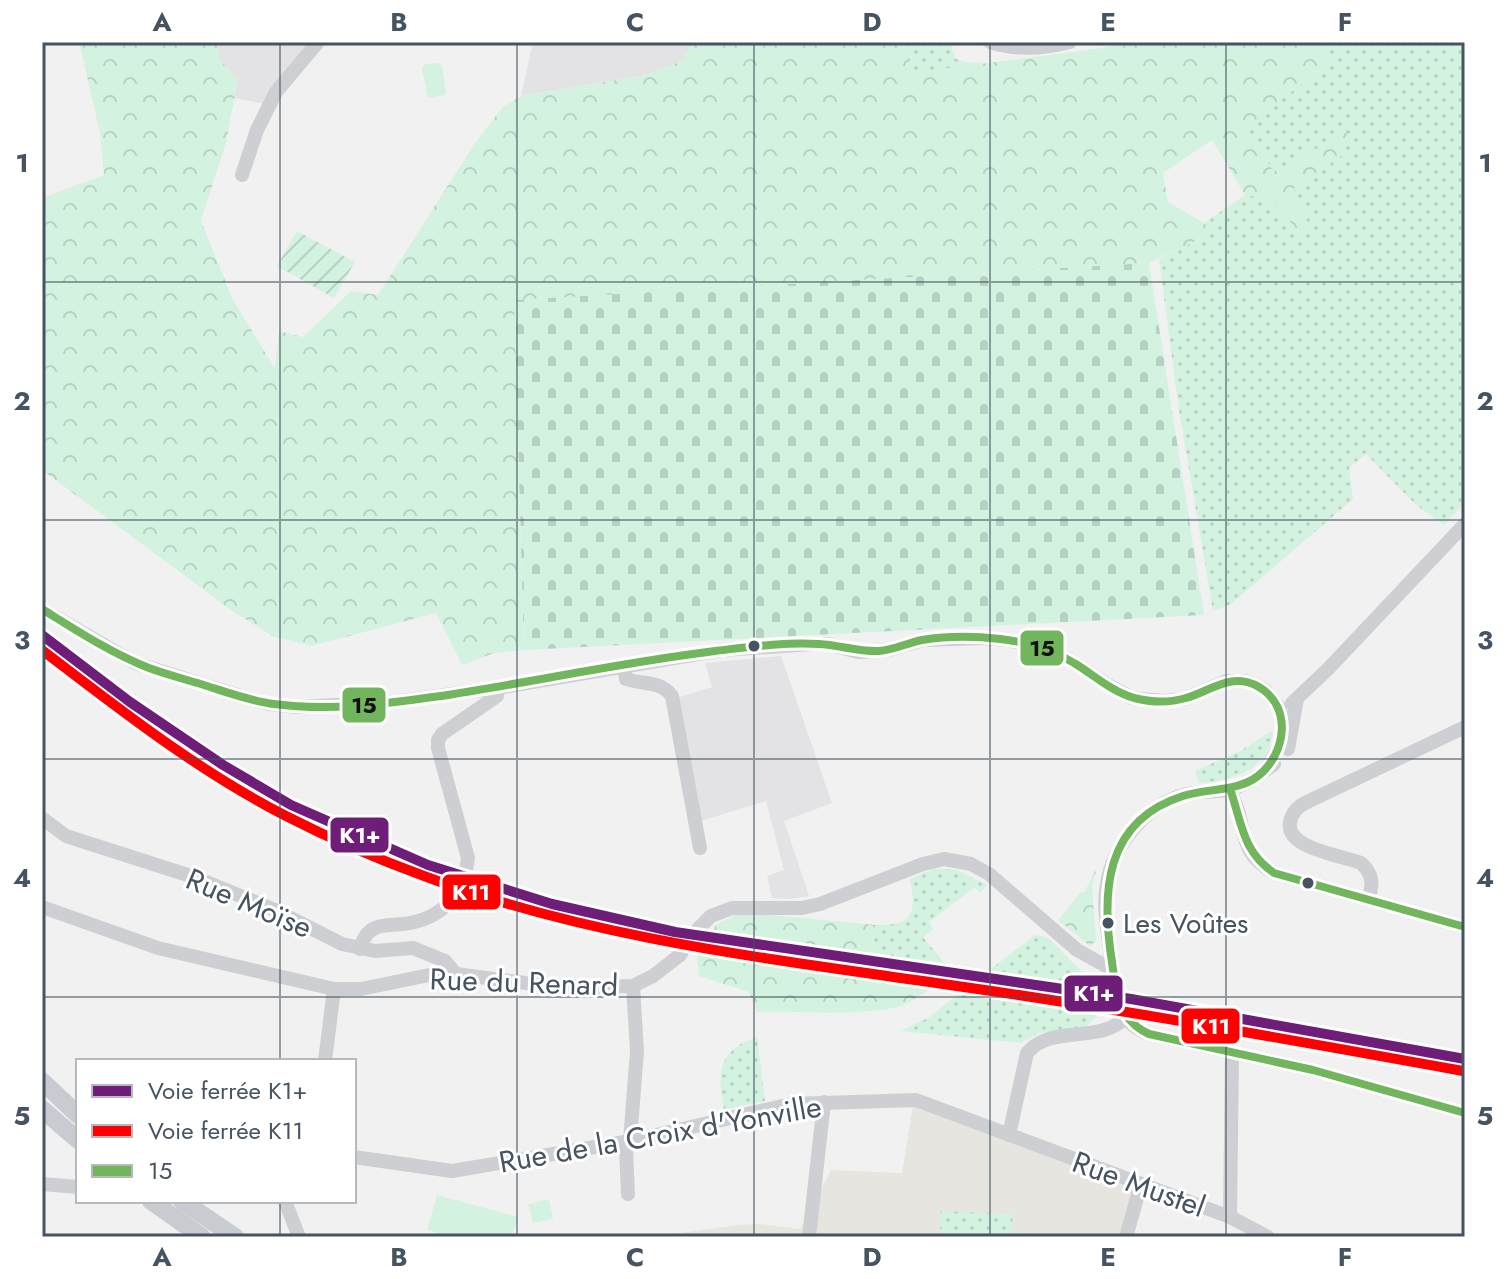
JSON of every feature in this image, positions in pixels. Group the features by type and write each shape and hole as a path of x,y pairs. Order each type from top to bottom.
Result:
{"main road":[{"path":"42,1081 76,1113"},
{"path":"42,1109 76,1138"},
{"path":"185,1203 235,1237"},
{"path":"162,1204 202,1237"}],"street":[{"path":"242,175 257,130 276,92 318,42"},
{"path":"990,42 1028,49 1070,42"},
{"path":"1011,42 1028,49"},
{"path":"1280,708 1289,706 1328,669 1465,524"},
{"path":"42,609 135,663 269,704 342,706 497,688 722,650 828,644 858,652 889,650 923,640 1008,640 1068,659 1132,698 1163,701 1184,699 1236,680 1265,690 1280,708 1283,723 1281,743 1266,769"},
{"path":"624,666 626,679 666,688 672,696 700,848"},
{"path":"360,949 364,937 375,927 416,922 433,916 457,895 468,858 438,740 463,718 497,696 497,688"},
{"path":"1297,699 1290,745 1283,757 1258,777 1230,789 1188,794 1169,801 1137,825 1124,841 1106,884 1113,970 1117,999 1124,1019 1137,1030 1149,1034 1313,1070 1465,1113"},
{"path":"1368,900 1372,885 1368,870 1361,863 1301,844 1290,829 1294,813 1305,803 1465,727"},
{"path":"1230,789 1245,845 1261,865 1274,873 1465,927"},
{"name":"Rue Moïse","path":"42,818 66,836 194,877 275,910 342,944 375,951 413,948 445,961 456,974"},
{"name":"Rue du Renard","path":"42,907 158,948 334,989 361,989 434,974 533,984 633,986 653,976 680,955 689,938 711,916 732,908 802,908 820,904 930,861 944,859 971,864 989,874 1077,950 1113,970"},
{"path":"628,1194 626,1149 630,1141 637,1051 633,986"},
{"path":"325,1059 334,989"},
{"path":"1009,1135 1027,1053 1033,1046 1046,1039 1107,1030 1124,1019"},
{"path":"1230,1217 1232,1053"},
{"name":"Rue de la Croix d'Yonville","path":"356,1157 452,1171 630,1141 775,1107 824,1102 916,1100 1009,1135"},
{"path":"809,1237 824,1102"},
{"name":"Rue Mustel","path":"1009,1135 1230,1217 1268,1237"},
{"path":"42,1184 76,1187"},
{"path":"1126,1237 1141,1184"},
{"path":"286,1203 299,1237"}],"shaded area":[{"path":"217,42 327,42 272,105 234,98 238,80 219,59"},
{"path":"533,42 694,42 680,62 641,76 521,96"},
{"path":"781,656 832,803 784,821 809,896 790,899 772,898 767,876 784,870 766,801 701,821 676,698 712,687 705,663"},
{"path":"913,1105 1138,1182 1133,1237 650,1237 739,1225 800,1229 831,1170 902,1173"}],"green space":[{"path":"79,42 217,42 219,59 238,80 226,143 201,220 232,298 275,369 279,331 303,337 351,291 378,295 475,143 502,108 521,96 641,76 680,62 694,42 902,42 912,73 1102,48 1119,42 1320,42 1330,62 1245,128 1274,172 1347,132 1342,155 1294,188 1310,229 1302,235 1268,198 1245,195 1212,140 1163,173 1168,202 1204,223 1212,233 1149,263 620,294 517,415 524,650 494,653 462,665 436,613 311,646 272,636 231,610 42,470 42,198 104,175 100,133"},
{"path":"902,42 958,42 951,48 956,59 988,63 912,74"},
{"path":"1320,42 1465,42 1465,503 1444,525 1415,504 1366,454 1349,468 1353,499 1231,604 1213,611 1179,410 1159,259 1211,233 1204,223 1245,195 1268,198 1302,235 1294,188 1342,155 1346,133 1274,172 1244,128 1330,62"},
{"path":"425,64 442,65 446,92 445,95 430,98 422,68"},
{"path":"297,231 355,262 334,298 277,266"},
{"path":"1149,263 1204,615 524,650 514,300"},
{"path":"1271,731 1270,745 1257,764 1224,780 1199,783 1195,771 1242,750"},
{"path":"1097,867 1092,887 1096,941 1090,946 1058,920 1085,891"},
{"path":"936,868 957,870 987,885 980,893 975,887 929,922 933,929 923,937 949,969 873,956 875,925 905,920 913,901 910,879"},
{"path":"741,912 875,925 873,956 712,931 717,924"},
{"path":"1035,935 1047,937 1099,989 987,972"},
{"path":"696,947 937,984 893,1008 844,1013 757,1012 749,992 699,976"},
{"path":"966,988 1105,1008 1084,1029 1039,1033 1021,1043 900,1031 928,1018"},
{"path":"757,1037 765,1101 724,1110 721,1075 727,1056 744,1042"},
{"path":"437,1195 518,1217 512,1237 450,1237 427,1230"},
{"path":"549,1199 553,1219 533,1223 528,1204"},
{"path":"941,1211 1013,1214 1012,1237 940,1237"}],"rail line":[{"name":"K1+","path":"42,635 130,702 223,765 291,805 428,865 552,904 675,932 1131,999 1465,1059"},
{"name":"K11","path":"42,650 160,738 253,798 372,856 489,898 623,933 691,946 1089,1006 1463,1071"}],"transit line":[{"name":"15","path":"42,609 107,648 149,668 248,699 296,706 340,707 405,701 754,646 819,644 879,651 922,640 961,637 1000,639 1038,647 1066,658 1118,691 1146,700 1180,700 1222,684 1249,683 1270,696 1281,718 1280,743 1267,767 1241,785 1183,796 1157,807 1137,823 1123,841 1114,862 1107,910 1120,1004 1131,1021 1149,1034 1313,1070 1465,1113"},
{"name":"15","path":"1230,789 1249,846 1274,873 1465,927"}],"place":[{"name":"Les Voûtes","path":"1108,923"}]}
